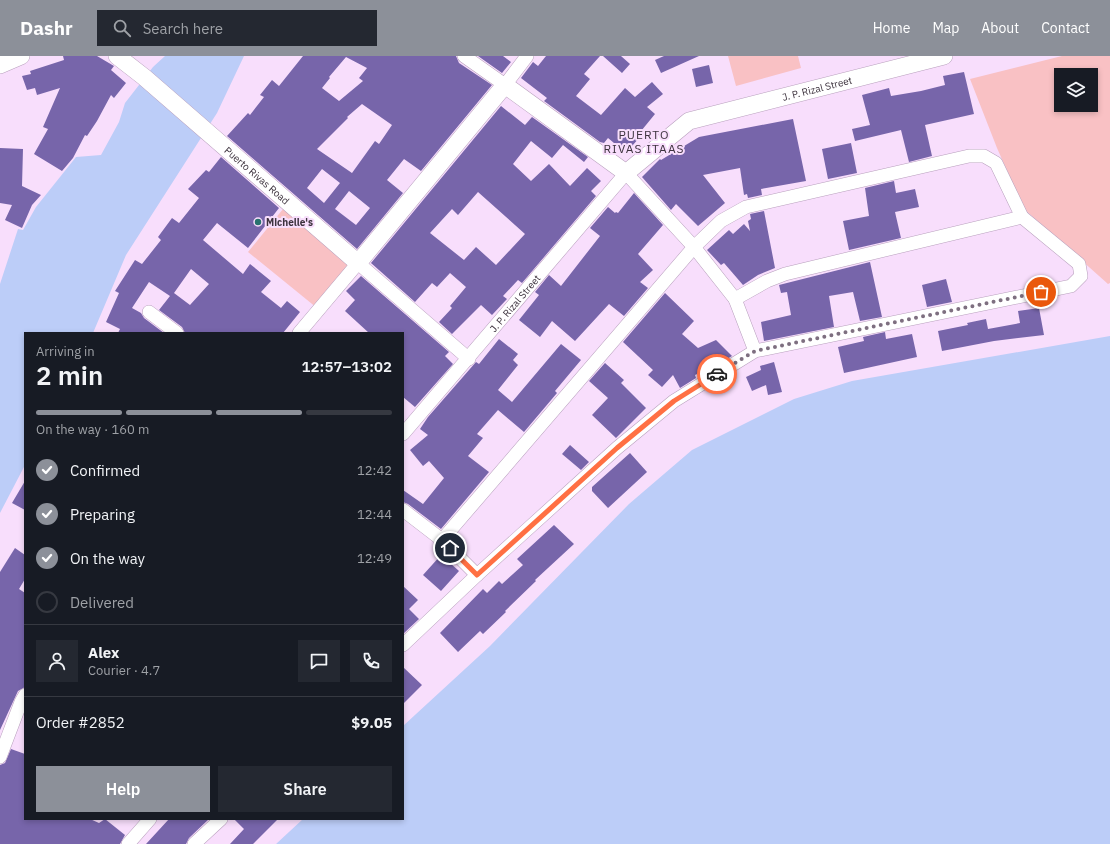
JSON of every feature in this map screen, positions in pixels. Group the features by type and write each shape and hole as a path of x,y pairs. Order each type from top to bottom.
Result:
{"street":[{"path":"0,64 21,56"},
{"name":"Puerto Rivas Road","path":"117,56 144,77 469,359"},
{"path":"464,56 626,173 694,247 735,299 755,351"},
{"path":"300,332 505,85 527,56"},
{"name":"J. P. Rizal Street","path":"404,433 469,359 626,173 690,121 941,56"},
{"path":"404,644 477,575 617,448 674,401 755,351 1072,286 1081,276 1079,264 1022,217 996,163 984,156 969,156 746,207 721,221 694,247 442,540"},
{"path":"735,299 767,281 785,274 1022,217"},
{"path":"149,312 176,332"},
{"path":"404,511 442,540 477,575"},
{"path":"0,757 24,697"},
{"path":"128,844 149,820"},
{"path":"194,844 220,820"}],"shaded area":[{"path":"728,56 798,56 801,68 736,86"},
{"path":"1062,56 1110,56 1110,283 1108,284 1024,209 997,148 970,79"},
{"path":"283,209 353,265 317,308 248,252"}],"water":[{"path":"165,56 244,56 217,113 126,255 93,332 24,332 24,467 0,513 0,284 18,229 23,230 36,207 76,157 101,155 119,122 125,103 153,67"},
{"path":"1110,336 1110,844 276,844 302,820 404,820 404,725 490,646 629,504 692,450 794,399 852,381"}],"building":[{"path":"63,56 97,56 114,66 111,70 126,83 114,98 111,95 97,121 87,136 85,135 73,158 62,171 34,154 48,129 43,127 60,88 37,95 35,88 27,90 22,76 31,74 30,71 64,60"},
{"path":"303,56 456,56 459,63 492,85 421,171 404,159 387,180 403,193 357,249 227,136 248,113 250,115 264,97 260,95 272,80 279,86","holes":["346,57 367,68 359,78 363,81 339,101 322,88 330,78 329,77","362,104 392,125 379,144 375,141 352,173 317,149 348,118 347,117","322,169 340,183 324,203 307,188","349,191 370,208 356,225 335,209"]},
{"path":"478,56 503,56 511,62 502,73"},
{"path":"546,56 600,56 584,74 590,79 576,96 601,115 625,88 635,97 652,82 663,94 647,107 655,114 637,136 639,138 626,153 608,138 604,143 600,142 544,101 547,98 521,78 533,62 538,66"},
{"path":"603,56 621,56 630,64 622,73"},
{"path":"664,56 699,56 661,73 655,60"},
{"path":"709,65 713,83 696,87 692,69"},
{"path":"964,72 974,114 925,125 932,156 909,162 901,130 855,141 852,129 870,125 862,95 889,88 891,96 921,91 945,85 943,76"},
{"path":"501,106 525,125 532,117 588,157 584,162 563,145 552,158 531,141 513,164 531,181 549,164 570,186 587,168 601,181 591,191 596,196 522,283 518,280 503,296 507,299 492,315 481,305 452,334 439,322 452,308 450,306 466,287 450,273 437,287 432,283 415,302 371,263","holes":["478,192 525,234 496,265 476,247 464,260 430,233 452,209 458,215"]},
{"path":"793,119 806,181 761,189 762,195 748,198 747,194 744,195 740,168 703,175 725,203 698,226 676,204 671,210 642,177 660,159 661,160 699,137"},
{"path":"851,143 857,173 828,179 822,149"},
{"path":"0,148 23,149 22,186 41,195 32,205 22,228 5,220 12,205 0,203"},
{"path":"221,157 279,208 248,248 217,223 203,240 243,274 250,264 271,281 261,292 281,308 287,301 300,312 284,332 184,332 182,327 159,310 170,296 149,282 132,308 141,313 144,318 163,332 118,332 120,329 106,322 119,293 115,291 135,260 142,264 161,240 158,237 172,218 179,223 199,198 188,189 206,170 209,172","holes":["191,269 209,284 190,305 174,293"]},
{"path":"894,181 896,193 915,189 919,207 895,212 901,238 849,250 843,221 869,216 865,188"},
{"path":"634,193 663,225 638,254 653,270 640,282 648,288 624,316 609,304 575,341 552,321 540,337 519,320 539,295 535,292 549,275 561,286 600,236 590,228 608,207 615,213 618,213"},
{"path":"764,211 775,268 758,275 743,285 724,263 721,265 707,250 729,230 733,234 744,224 750,231 748,221 751,219 750,214"},
{"path":"870,262 882,317 860,321 853,292 829,296 834,327 764,341 761,322 791,315 787,292 781,293 779,285"},
{"path":"361,276 449,352 445,356 453,364 415,407 404,398 404,332 368,332 345,311 355,300 346,291"},
{"path":"946,279 952,302 927,307 922,285"},
{"path":"665,293 694,321 682,334 698,348 716,340 732,356 695,375 696,378 680,388 673,375 662,387 648,375 653,370 623,342"},
{"path":"1039,308 1044,335 994,341 942,351 938,331 968,325 967,323 986,319 988,329 1020,323 1018,311"},
{"path":"885,332 886,339 912,334 917,357 844,373 838,347 864,341 863,337"},
{"path":"499,339 518,354 513,360 518,365 498,390 512,402 561,344 581,360 555,391 557,393 524,432 498,410 477,434 483,438 468,456 489,472 441,529 404,502 404,491 423,504 444,478 429,461 423,466 410,450 428,435 420,429 428,417 476,362 479,364"},
{"path":"774,362 782,392 768,395 766,385 752,391 746,377 761,370 760,366"},
{"path":"605,363 624,380 621,383 646,408 616,438 592,415 608,398 589,381"},
{"path":"570,445 589,462 581,470 562,454"},
{"path":"630,453 647,472 608,508 592,491 592,487"},
{"path":"24,483 24,509 12,503"},
{"path":"554,525 574,544 535,580 536,581 483,634 480,631 458,652 440,633 483,589 487,593 499,581 502,584 523,565 517,559"},
{"path":"15,548 24,554 24,581 19,589 24,592 24,688 18,691 0,730 0,572"},
{"path":"441,555 459,571 441,591 423,575"},
{"path":"404,587 418,600 409,609 419,619 404,633"},
{"path":"404,668 422,685 404,703"},
{"path":"11,749 24,754 24,820 92,820 99,823 106,820 125,835 120,844 0,844 0,765 5,763"},
{"path":"168,820 208,820 189,838 186,844 146,844"},
{"path":"235,820 277,820 253,844 230,844 244,829"}],"way so far":[{"path":"717,374 755,351 1041,292"}],"place":[{"name":"Michelle's","path":"258,222"}],"district":[{"name":"PUERTO RIVAS ITAAS","path":"644,141"}],"route":[{"path":"450,548 477,575 617,448 674,401 717,374"}]}
